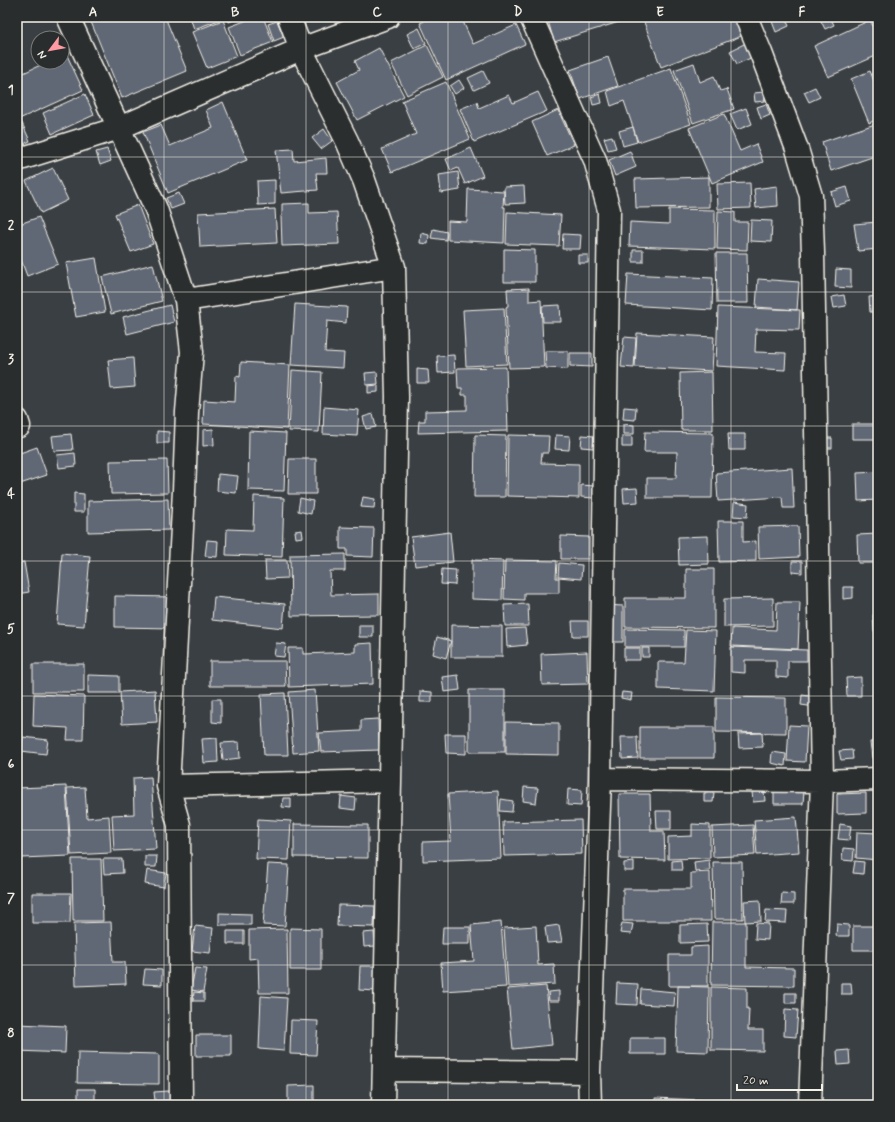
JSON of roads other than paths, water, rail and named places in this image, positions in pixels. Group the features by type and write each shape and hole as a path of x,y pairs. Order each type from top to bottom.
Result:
{"street":[{"path":"68,17 156,209 186,300 192,352 187,412 168,786 179,825 181,1105"},
{"path":"289,17 301,50 347,141 364,180 394,268 397,398 383,1105"},
{"path":"17,160 119,128 301,50 388,17"},
{"path":"531,17 595,160 608,210 600,779 589,1072 590,1105"},
{"path":"746,17 762,53 797,149 811,196 822,781 810,1105"},
{"path":"186,300 394,268"},
{"path":"600,779 822,781 878,779"},
{"path":"168,786 390,781"},
{"path":"384,1070 589,1072"}]}
